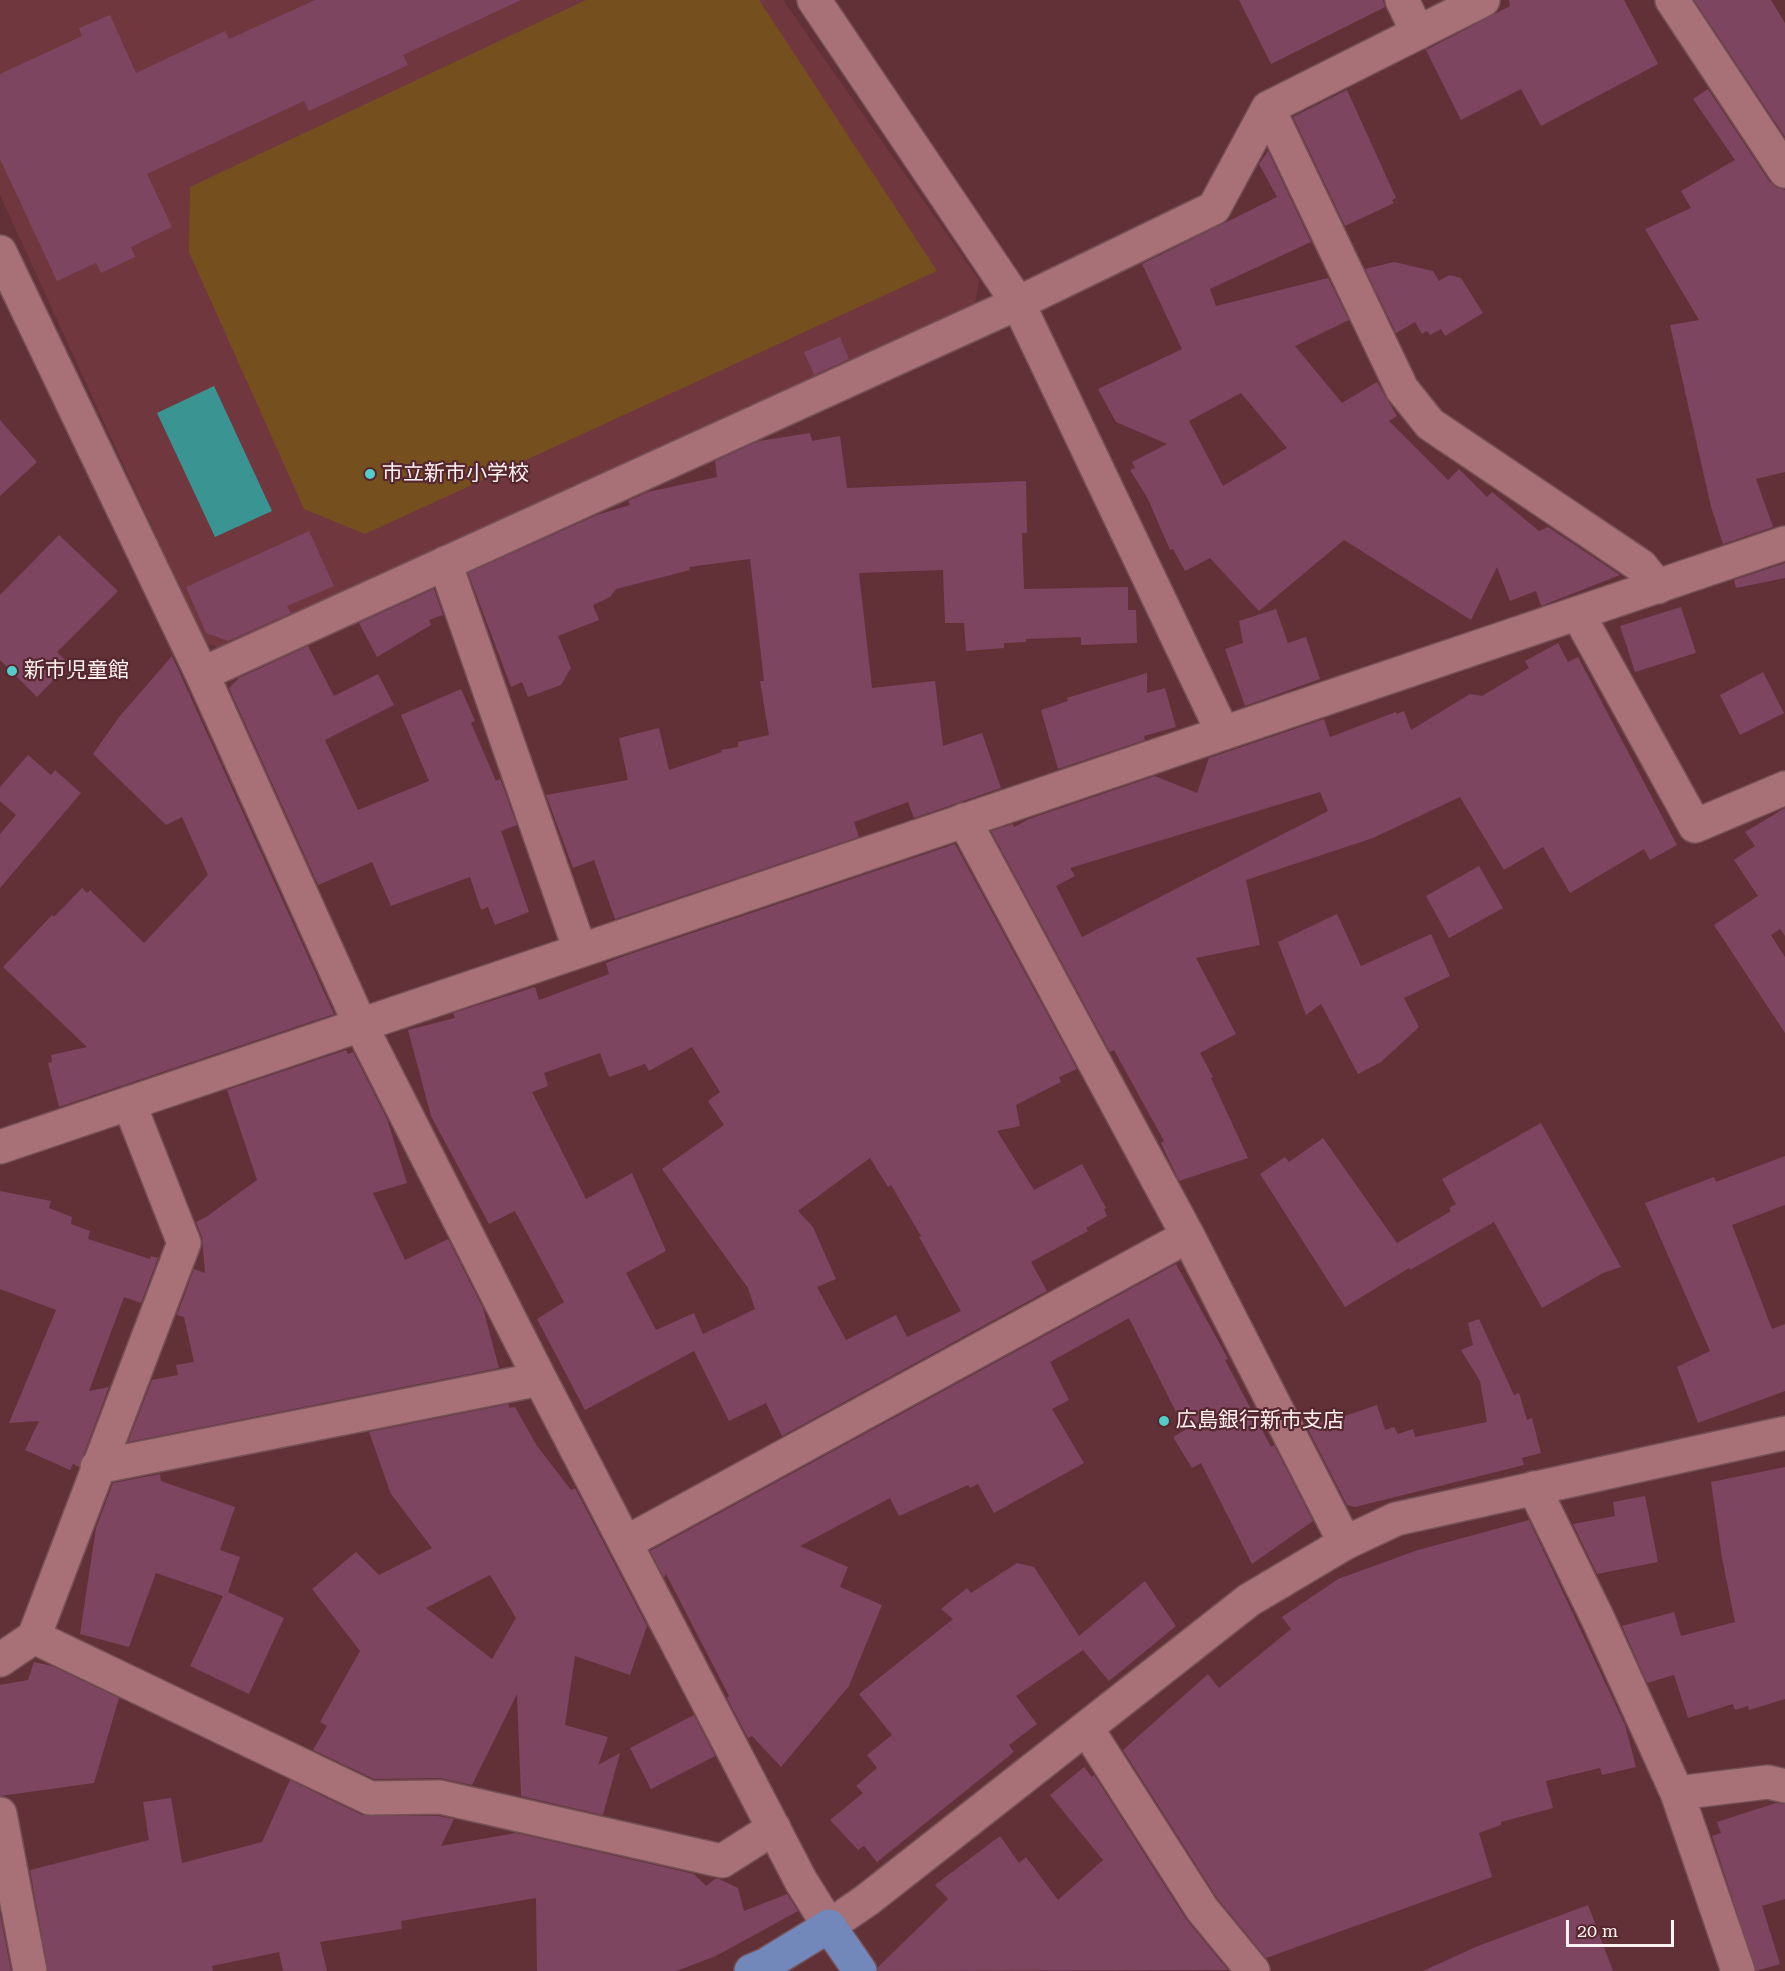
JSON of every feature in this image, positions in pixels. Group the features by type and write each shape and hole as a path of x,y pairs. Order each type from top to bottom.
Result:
{"main road":[{"path":"751,1971 829,1926 860,1971"}],"street":[{"path":"814,0 1018,303 1223,733"},
{"path":"1402,0 1418,33"},
{"path":"202,674 1018,303 1214,208 1268,108 1483,0"},
{"path":"1672,0 1785,171"},
{"path":"1268,108 1402,389 1430,424 1641,566 1658,587"},
{"path":"0,252 202,674 360,1024 540,1379 627,1542 801,1881 829,1926 867,1900 1250,1600 1345,1543 1396,1519 1785,1433"},
{"path":"0,1147 1785,543"},
{"path":"445,563 580,950"},
{"path":"1578,614 1695,826 1785,788"},
{"path":"964,820 1188,1236 1345,1543"},
{"path":"0,1660 34,1637 184,1244 129,1103"},
{"path":"627,1542 1188,1236"},
{"path":"97,1467 540,1379"},
{"path":"1534,1488 1598,1619 1677,1793 1738,1971"},
{"path":"34,1637 369,1798 440,1797 722,1861 774,1828"},
{"path":"1087,1729 1202,1909 1253,1971"},
{"path":"1677,1793 1768,1782 1785,1786"},
{"path":"0,1814 30,1971"}],"shaded area":[{"name":"市立新市小学校","path":"0,0 783,0 979,280 975,304 232,652 205,643 0,195"},
{"path":"586,0 759,0 937,271 365,534 304,509 189,252 190,187"}],"water":[{"path":"214,386 272,511 215,537 157,413"}],"building":[{"path":"315,0 521,0 403,55 408,65 309,111 304,101 147,174 172,227 131,247 135,257 101,273 96,263 57,281 0,159 0,74 82,36 79,28 110,15 136,73 225,31 229,39"},
{"path":"1239,0 1383,0 1385,7 1271,64"},
{"path":"1509,0 1624,0 1658,64 1541,126 1521,89 1461,120 1426,50 1510,6"},
{"path":"1694,0 1771,0 1785,23 1785,137"},
{"path":"1708,89 1769,181 1785,190 1785,472 1756,479 1773,527 1723,544 1711,507 1670,325 1699,320 1645,229 1691,208 1681,191 1735,160 1693,99"},
{"path":"1347,90 1396,198 1392,200 1394,203 1345,226 1293,117"},
{"path":"1268,151 1311,242 1210,289 1216,306 1328,278 1349,320 1295,346 1342,403 1377,382 1397,416 1389,421 1448,480 1459,469 1487,497 1492,492 1539,531 1548,527 1620,575 1541,606 1536,591 1510,601 1497,567 1471,620 1344,540 1259,611 1210,558 1185,571 1173,549 1170,550 1148,499 1130,470 1135,468 1132,462 1167,444 1116,422 1098,389 1182,349 1142,264 1277,197 1259,164","holes":["1241,393 1287,448 1223,486 1189,421"]},
{"path":"1394,262 1433,271 1439,281 1449,275 1461,278 1483,313 1445,336 1441,329 1430,335 1427,331 1422,334 1415,322 1396,333 1365,269"},
{"path":"840,337 849,359 814,375 804,352"},
{"path":"0,420 37,462 0,496"},
{"path":"810,433 812,441 840,436 847,488 1026,481 1027,533 1022,533 1024,589 1128,587 1128,610 1136,610 1137,643 1081,645 1081,637 1026,639 1026,642 1004,643 1004,648 966,651 964,623 945,623 943,570 859,573 872,688 935,681 943,746 982,733 1001,788 914,818 908,802 854,822 859,837 615,919 594,860 573,868 546,795 628,780 619,738 659,728 669,770 722,752 721,750 738,747 738,742 769,735 760,681 764,681 750,559 689,567 690,570 616,589 610,597 593,605 599,620 558,636 571,668 561,685 528,697 522,682 511,687 468,573 597,515 630,505 628,501 648,492 717,477 715,461 759,441"},
{"path":"309,531 334,586 287,606 291,613 228,641 206,633 186,587"},
{"path":"59,535 118,591 57,652 69,664 37,697 0,660 0,595"},
{"path":"1785,563 1785,578 1736,588 1734,580"},
{"path":"434,589 443,615 429,620 431,625 377,657 359,623"},
{"path":"1681,607 1696,653 1635,672 1620,626"},
{"path":"1276,609 1288,643 1306,637 1320,679 1245,706 1225,649 1243,643 1239,621"},
{"path":"1558,643 1568,662 1578,657 1677,845 1650,860 1644,849 1570,893 1543,847 1504,870 1460,797 1373,838 1246,880 1260,945 1196,958 1236,1034 1200,1053 1213,1077 1211,1078 1248,1158 1179,1181 1161,1143 1164,1141 1114,1050 1110,1052 991,831 1013,824 1014,827 1029,819 1155,776 1197,793 1209,758 1324,719 1330,737 1404,711 1411,730 1470,694 1482,696 1529,668 1525,661","holes":["1320,792 1328,811 1082,937 1056,886 1075,876 1070,868"]},
{"path":"308,646 334,696 378,674 394,705 325,740 358,810 429,781 401,715 461,689 475,721 471,723 496,781 500,779 517,825 501,831 529,912 495,925 488,907 481,910 470,877 391,906 372,862 318,885 229,688 239,678"},
{"path":"172,656 334,1014 59,1107 48,1063 52,1062 51,1055 87,1047 3,967 52,915 54,917 82,888 87,893 90,890 144,943 208,875 182,817 166,825 93,754 119,717"},
{"path":"1763,672 1784,713 1740,735 1720,695"},
{"path":"1147,673 1147,693 1165,688 1176,727 1144,736 1145,740 1058,769 1041,710 1068,701 1067,698"},
{"path":"28,755 51,775 55,770 81,793 0,888 0,834 16,815 0,801 0,787"},
{"path":"1785,808 1785,936 1780,929 1771,935 1785,957 1785,1033 1714,925 1758,896 1734,860 1755,846 1745,832"},
{"path":"955,844 1077,1069 1059,1077 1061,1082 1016,1105 1020,1126 997,1131 1034,1190 1082,1164 1106,1208 1104,1209 1107,1216 1086,1228 1088,1231 1031,1262 1047,1291 782,1436 766,1403 729,1421 694,1351 585,1410 537,1319 564,1302 515,1211 489,1224 431,1116 408,1030 455,1018 453,1013 535,987 539,1000 609,974 606,963","holes":["692,1047 720,1092 708,1101 724,1125 662,1169 748,1288 755,1309 703,1334 694,1313 656,1330 626,1273 666,1251 632,1173 586,1199 532,1092 548,1086 544,1073 600,1053 609,1077 645,1064 649,1071","870,1158 888,1187 891,1185 961,1311 907,1337 896,1315 846,1340 817,1287 836,1279 813,1227 798,1211"]},
{"path":"1479,866 1503,908 1449,938 1426,896"},
{"path":"1337,914 1361,966 1431,934 1450,976 1404,998 1419,1027 1381,1062 1358,1074 1321,1004 1306,1015 1278,942"},
{"path":"346,1050 348,1054 353,1052 387,1119 407,1183 373,1193 405,1260 448,1239 483,1308 499,1368 128,1442 152,1380 178,1375 176,1365 194,1362 184,1317 177,1315 194,1269 205,1273 202,1237 196,1222 257,1180 227,1090"},
{"path":"1541,1123 1621,1267 1603,1273 1542,1308 1494,1222 1410,1270 1409,1268 1345,1307 1260,1174 1285,1157 1289,1162 1323,1138 1397,1243 1451,1211 1449,1208 1456,1204 1442,1179"},
{"path":"1785,1156 1785,1205 1732,1225 1772,1329 1785,1324 1785,1391 1698,1423 1677,1367 1710,1351 1645,1203 1714,1177 1716,1182"},
{"path":"0,1191 51,1201 49,1208 72,1217 71,1224 90,1231 88,1239 150,1259 151,1256 158,1258 141,1303 124,1297 89,1391 109,1387 79,1467 73,1464 70,1470 25,1450 39,1421 9,1423 56,1310 0,1289"},
{"path":"1176,1264 1228,1359 1225,1360 1271,1447 1274,1445 1313,1521 1252,1564 1201,1463 1192,1468 1173,1437 1185,1430 1129,1318 1050,1362 1069,1400 1052,1409 1084,1463 994,1513 978,1484 970,1488 968,1485 899,1516 890,1498 800,1546 848,1567 840,1587 882,1605 849,1686 781,1767 752,1736 748,1738 666,1574 664,1578 650,1551"},
{"path":"1479,1319 1514,1395 1519,1393 1527,1420 1532,1418 1541,1453 1522,1458 1524,1465 1355,1507 1347,1505 1308,1429 1332,1417 1333,1420 1377,1405 1385,1430 1394,1427 1398,1434 1413,1429 1415,1437 1487,1422 1480,1381 1461,1350 1473,1345 1468,1323"},
{"path":"509,1404 509,1408 515,1407 537,1446 571,1490 575,1488 647,1626 630,1675 575,1656 565,1725 608,1737 598,1765 620,1753 603,1815 521,1796 517,1694 472,1785 440,1778 374,1779 313,1750 327,1726 320,1722 360,1651 312,1589 356,1552 379,1575 432,1548 391,1494 369,1432","holes":["490,1575 516,1618 492,1659 426,1608"]},
{"path":"1785,1467 1785,1699 1749,1710 1748,1706 1735,1710 1733,1704 1688,1718 1674,1675 1647,1683 1622,1626 1674,1612 1681,1636 1735,1622 1722,1558 1711,1482"},
{"path":"160,1474 161,1481 235,1507 220,1550 240,1557 228,1592 284,1618 249,1694 190,1666 223,1596 156,1573 129,1647 80,1634 96,1528 113,1483"},
{"path":"1645,1496 1658,1562 1597,1574 1573,1524 1615,1516 1613,1502"},
{"path":"1529,1520 1625,1725 1636,1767 1602,1775 1600,1768 1546,1781 1553,1808 1501,1822 1501,1825 1479,1833 1492,1877 1266,1958 1217,1898 1123,1750 1208,1674 1219,1688 1291,1629 1282,1617 1338,1579 1418,1550"},
{"path":"1017,1563 1034,1567 1079,1636 1145,1581 1176,1626 1109,1681 1083,1650 1016,1696 1037,1724 1009,1745 1014,1752 877,1862 864,1846 858,1850 830,1820 863,1793 856,1786 877,1768 867,1755 892,1735 859,1694 953,1619 941,1609 967,1588 971,1593"},
{"path":"34,1662 52,1666 119,1698 94,1783 0,1796 0,1685 28,1680"},
{"path":"694,1715 715,1756 651,1789 630,1748"},
{"path":"1084,1767 1092,1777 1094,1775 1186,1919 1228,1970 878,1971 878,1967 948,1899 935,1885 1000,1836 1019,1863 1026,1857 1058,1900 1103,1860 1050,1795"},
{"path":"290,1780 362,1815 438,1816 454,1819 441,1846 516,1833 694,1874 706,1886 715,1879 719,1879 738,1888 744,1911 787,1894 798,1911 716,1956 676,1971 537,1971 536,1898 401,1921 402,1929 320,1942 327,1971 283,1971 279,1952 212,1966 213,1971 48,1971 30,1870 149,1840 143,1802 171,1798 182,1863 262,1842"},
{"path":"1776,1803 1785,1804 1785,1899 1762,1906 1780,1964 1756,1971 1712,1836 1721,1833 1717,1822"},
{"path":"1588,1905 1613,1971 1423,1971 1478,1946"},
{"path":"0,1914 11,1971 0,1971"}],"place":[{"name":"市立新市小学校","path":"370,474"},
{"name":"新市児童館","path":"12,671"},
{"name":"広島銀行新市支店","path":"1164,1421"}]}
